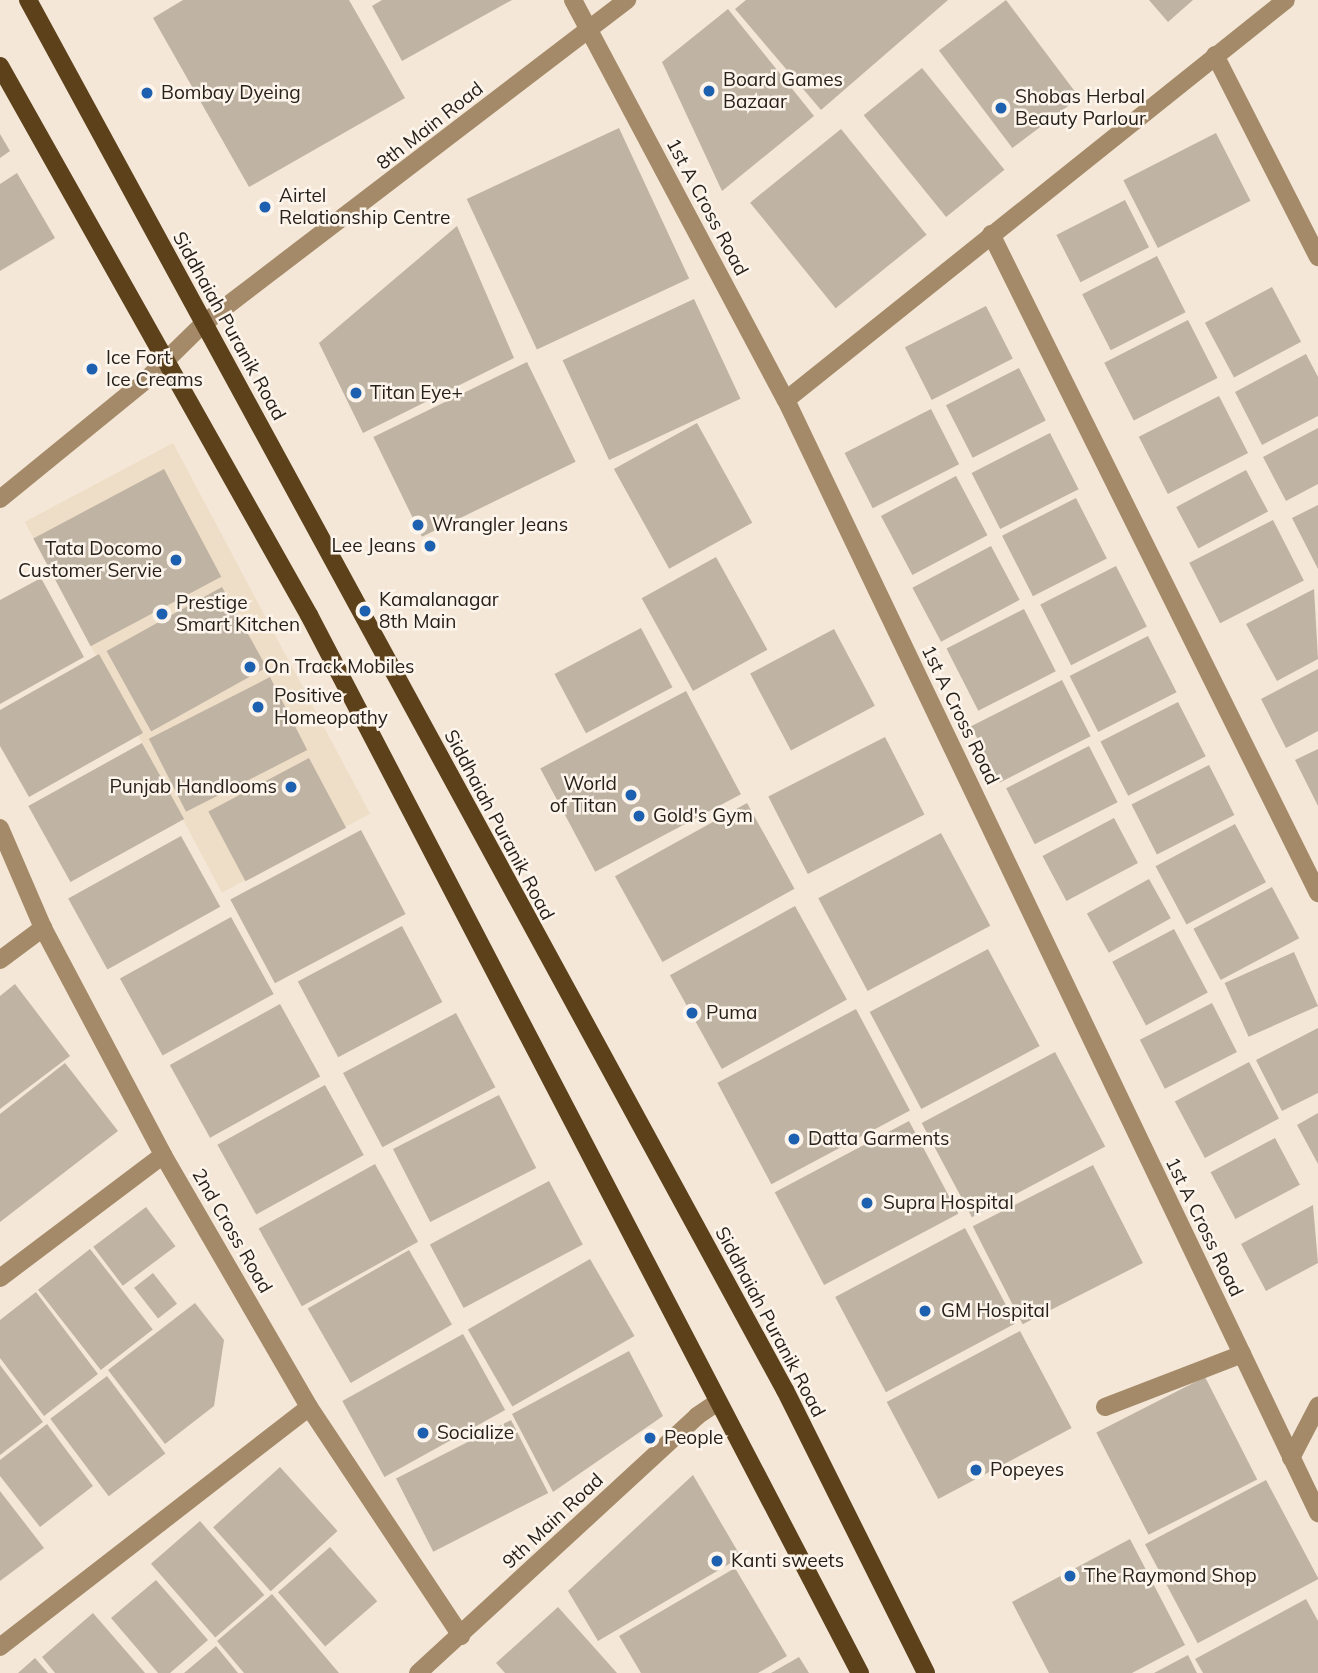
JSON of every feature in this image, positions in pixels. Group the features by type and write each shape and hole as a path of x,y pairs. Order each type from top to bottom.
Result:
{"main road":[{"name":"Siddhaiah Puranik Road","path":"28,0 785,1390 926,1673"},
{"path":"0,66 163,360 309,615 860,1673"}],"street":[{"name":"1st A Cross Road","path":"573,0 786,400 1318,1513"},
{"name":"8th Main Road","path":"0,499 204,324 626,0"},
{"path":"786,400 1286,0"},
{"path":"1215,55 1318,257"},
{"path":"991,234 1318,893"},
{"name":"2nd Cross Road","path":"0,828 43,928 163,1155 309,1407 461,1636"},
{"path":"0,960 43,928"},
{"path":"0,1278 163,1155"},
{"path":"1105,1406 1242,1354"},
{"name":"9th Main Road","path":"418,1673 696,1416 718,1402"},
{"path":"1292,1458 1318,1406"},
{"path":"0,1647 309,1407"}],"shaded area":[{"path":"173,443 370,814 222,893 25,522"}],"building":[{"path":"183,0 349,0 405,98 249,187 153,18"},
{"path":"382,0 512,0 402,61 372,6"},
{"path":"746,0 948,0 821,110 735,9"},
{"path":"1006,0 1079,97 1012,148 939,51"},
{"path":"1149,0 1193,0 1168,22"},
{"path":"728,9 814,116 722,191 662,62"},
{"path":"922,68 1004,170 946,217 864,115"},
{"path":"619,128 689,278 537,349 467,199"},
{"path":"841,129 927,235 836,308 750,203"},
{"path":"1216,133 1251,201 1158,248 1123,180"},
{"path":"0,134 10,151 0,158"},
{"path":"17,173 55,238 0,271 0,184"},
{"path":"1125,200 1149,247 1080,282 1056,235"},
{"path":"457,226 514,358 363,433 319,343"},
{"path":"1157,256 1186,312 1111,350 1082,294"},
{"path":"1272,287 1301,342 1234,377 1205,323"},
{"path":"694,299 740,399 609,460 563,360"},
{"path":"986,306 1013,359 932,400 905,347"},
{"path":"1188,320 1218,378 1134,421 1104,363"},
{"path":"1306,354 1318,377 1318,416 1262,445 1235,392"},
{"path":"527,362 576,462 422,537 373,437"},
{"path":"1019,368 1046,421 973,458 946,405"},
{"path":"1219,396 1248,453 1168,494 1139,437"},
{"path":"931,409 959,464 873,508 845,453"},
{"path":"697,423 752,523 669,569 614,469"},
{"path":"1318,428 1318,484 1286,501 1263,457"},
{"path":"1050,433 1079,489 1000,529 972,473"},
{"path":"164,469 221,577 91,646 33,538"},
{"path":"1246,470 1268,511 1198,549 1176,507"},
{"path":"956,476 987,535 912,575 881,516"},
{"path":"1076,498 1107,559 1033,596 1002,536"},
{"path":"1318,505 1318,569 1292,518"},
{"path":"1273,520 1304,581 1220,623 1189,563"},
{"path":"991,546 1020,600 941,642 912,588"},
{"path":"716,557 767,650 693,691 642,598"},
{"path":"1116,566 1147,627 1071,665 1040,605"},
{"path":"41,578 84,657 0,704 0,600"},
{"path":"222,587 267,667 151,731 107,651"},
{"path":"1314,589 1318,659 1277,681 1246,624"},
{"path":"1024,609 1056,671 978,711 946,648"},
{"path":"641,628 672,687 586,733 554,674"},
{"path":"834,629 875,706 791,750 750,674"},
{"path":"1148,636 1177,692 1098,732 1070,676"},
{"path":"99,654 143,733 29,797 0,746 0,710"},
{"path":"1318,669 1318,731 1286,748 1261,699"},
{"path":"270,677 307,750 186,812 149,739"},
{"path":"1062,680 1091,736 1000,782 971,726"},
{"path":"686,691 741,794 595,872 540,768"},
{"path":"1178,702 1206,756 1128,796 1100,741"},
{"path":"885,737 924,815 808,874 768,796"},
{"path":"142,743 184,819 70,882 28,806"},
{"path":"1089,746 1118,802 1035,844 1006,788"},
{"path":"1318,749 1318,806 1295,760"},
{"path":"309,758 346,828 245,881 208,812"},
{"path":"1209,765 1234,815 1157,854 1131,804"},
{"path":"747,803 795,889 662,962 615,876"},
{"path":"1114,818 1138,863 1066,901 1042,856"},
{"path":"1235,824 1266,882 1187,925 1156,866"},
{"path":"361,830 406,914 275,983 230,899"},
{"path":"941,833 990,926 868,991 818,898"},
{"path":"181,836 220,907 107,969 68,899"},
{"path":"1149,879 1171,918 1109,953 1087,913"},
{"path":"1272,887 1299,938 1221,980 1193,929"},
{"path":"795,906 847,1000 722,1069 670,975"},
{"path":"231,917 274,994 163,1056 120,979"},
{"path":"402,926 442,1002 338,1057 298,981"},
{"path":"1174,929 1208,993 1146,1025 1112,962"},
{"path":"988,949 1040,1046 921,1109 870,1012"},
{"path":"1294,952 1318,1006 1249,1037 1225,983"},
{"path":"15,984 70,1056 0,1109 0,996"},
{"path":"1212,1003 1237,1052 1165,1089 1140,1040"},
{"path":"280,1004 320,1077 210,1138 170,1065"},
{"path":"856,1009 910,1111 771,1184 717,1083"},
{"path":"456,1013 495,1087 382,1147 343,1073"},
{"path":"1318,1028 1318,1093 1282,1111 1256,1060"},
{"path":"1055,1052 1105,1146 972,1217 922,1123"},
{"path":"1249,1062 1279,1119 1205,1158 1175,1101"},
{"path":"65,1063 118,1131 0,1222 0,1114"},
{"path":"325,1085 364,1155 256,1215 217,1145"},
{"path":"499,1095 536,1168 430,1222 393,1149"},
{"path":"1318,1113 1318,1164 1297,1125"},
{"name":"Supra Hospital","path":"909,1121 958,1214 824,1285 775,1192"},
{"path":"1275,1138 1300,1185 1235,1219 1211,1172"},
{"path":"375,1164 418,1242 302,1306 259,1228"},
{"path":"1093,1165 1143,1263 1023,1324 973,1226"},
{"path":"549,1181 583,1245 464,1308 430,1244"},
{"path":"1313,1205 1318,1263 1266,1291 1241,1244"},
{"path":"146,1207 175,1246 123,1286 93,1247"},
{"name":"GM Hospital","path":"965,1228 1016,1323 886,1392 835,1297"},
{"path":"90,1249 153,1329 101,1370 38,1290"},
{"path":"409,1250 452,1324 351,1383 308,1308"},
{"path":"590,1259 634,1336 512,1407 468,1330"},
{"path":"153,1273 177,1304 158,1319 134,1288"},
{"path":"36,1292 98,1374 44,1416 0,1358 0,1320"},
{"path":"195,1303 224,1340 214,1406 165,1444 108,1370"},
{"path":"1020,1331 1072,1428 938,1499 887,1402"},
{"path":"463,1334 505,1410 384,1477 342,1401"},
{"path":"629,1351 663,1416 553,1492 512,1414"},
{"path":"0,1365 43,1422 0,1455"},
{"path":"107,1376 165,1453 109,1496 50,1419"},
{"path":"1205,1377 1257,1479 1149,1535 1096,1432"},
{"path":"511,1420 548,1493 433,1552 396,1479"},
{"path":"47,1424 93,1486 40,1527 0,1476 0,1460"},
{"path":"280,1467 338,1531 271,1591 213,1527"},
{"path":"693,1475 741,1557 598,1641 568,1591"},
{"path":"1266,1480 1318,1579 1198,1643 1145,1544"},
{"path":"0,1491 44,1548 0,1581"},
{"path":"200,1521 264,1595 215,1638 151,1564"},
{"path":"1130,1539 1185,1645 1132,1673 1049,1673 1012,1602"},
{"path":"330,1547 377,1601 325,1647 278,1592"},
{"path":"735,1568 787,1656 758,1673 641,1673 619,1636"},
{"path":"156,1580 208,1640 170,1673 158,1673 111,1618"},
{"path":"272,1594 339,1673 244,1673 217,1641"},
{"path":"1306,1599 1318,1621 1318,1673 1203,1673 1195,1659"},
{"path":"558,1607 617,1673 505,1673 496,1663"},
{"path":"93,1613 145,1673 55,1673 42,1657"},
{"path":"216,1646 238,1673 184,1673"},
{"path":"1188,1655 1197,1673 1154,1673"},
{"path":"799,1657 809,1673 771,1673"},
{"path":"35,1658 48,1673 18,1673"}],"place":[{"name":"Board Games Bazaar","path":"709,91"},
{"name":"Bombay Dyeing","path":"147,93"},
{"name":"Shobas Herbal Beauty Parlour","path":"1001,108"},
{"name":"Airtel Relationship Centre","path":"265,207"},
{"name":"Ice Fort Ice Creams","path":"92,369"},
{"name":"Titan Eye+","path":"356,393"},
{"name":"Wrangler Jeans","path":"418,525"},
{"name":"Lee Jeans","path":"430,546"},
{"name":"Tata Docomo Customer Servie","path":"176,560"},
{"name":"Kamalanagar 8th Main","path":"365,611"},
{"name":"Prestige Smart Kitchen","path":"162,614"},
{"name":"On Track Mobiles","path":"250,667"},
{"name":"Positive Homeopathy","path":"258,707"},
{"name":"Punjab Handlooms","path":"291,787"},
{"name":"World of Titan","path":"631,795"},
{"name":"Gold's Gym","path":"639,816"},
{"name":"Puma","path":"692,1013"},
{"name":"Datta Garments","path":"794,1139"},
{"name":"Supra Hospital","path":"867,1203"},
{"name":"GM Hospital","path":"925,1311"},
{"name":"Socialize","path":"423,1433"},
{"name":"People","path":"650,1438"},
{"name":"Popeyes","path":"976,1470"},
{"name":"Kanti sweets","path":"717,1561"},
{"name":"The Raymond Shop","path":"1070,1576"}]}
